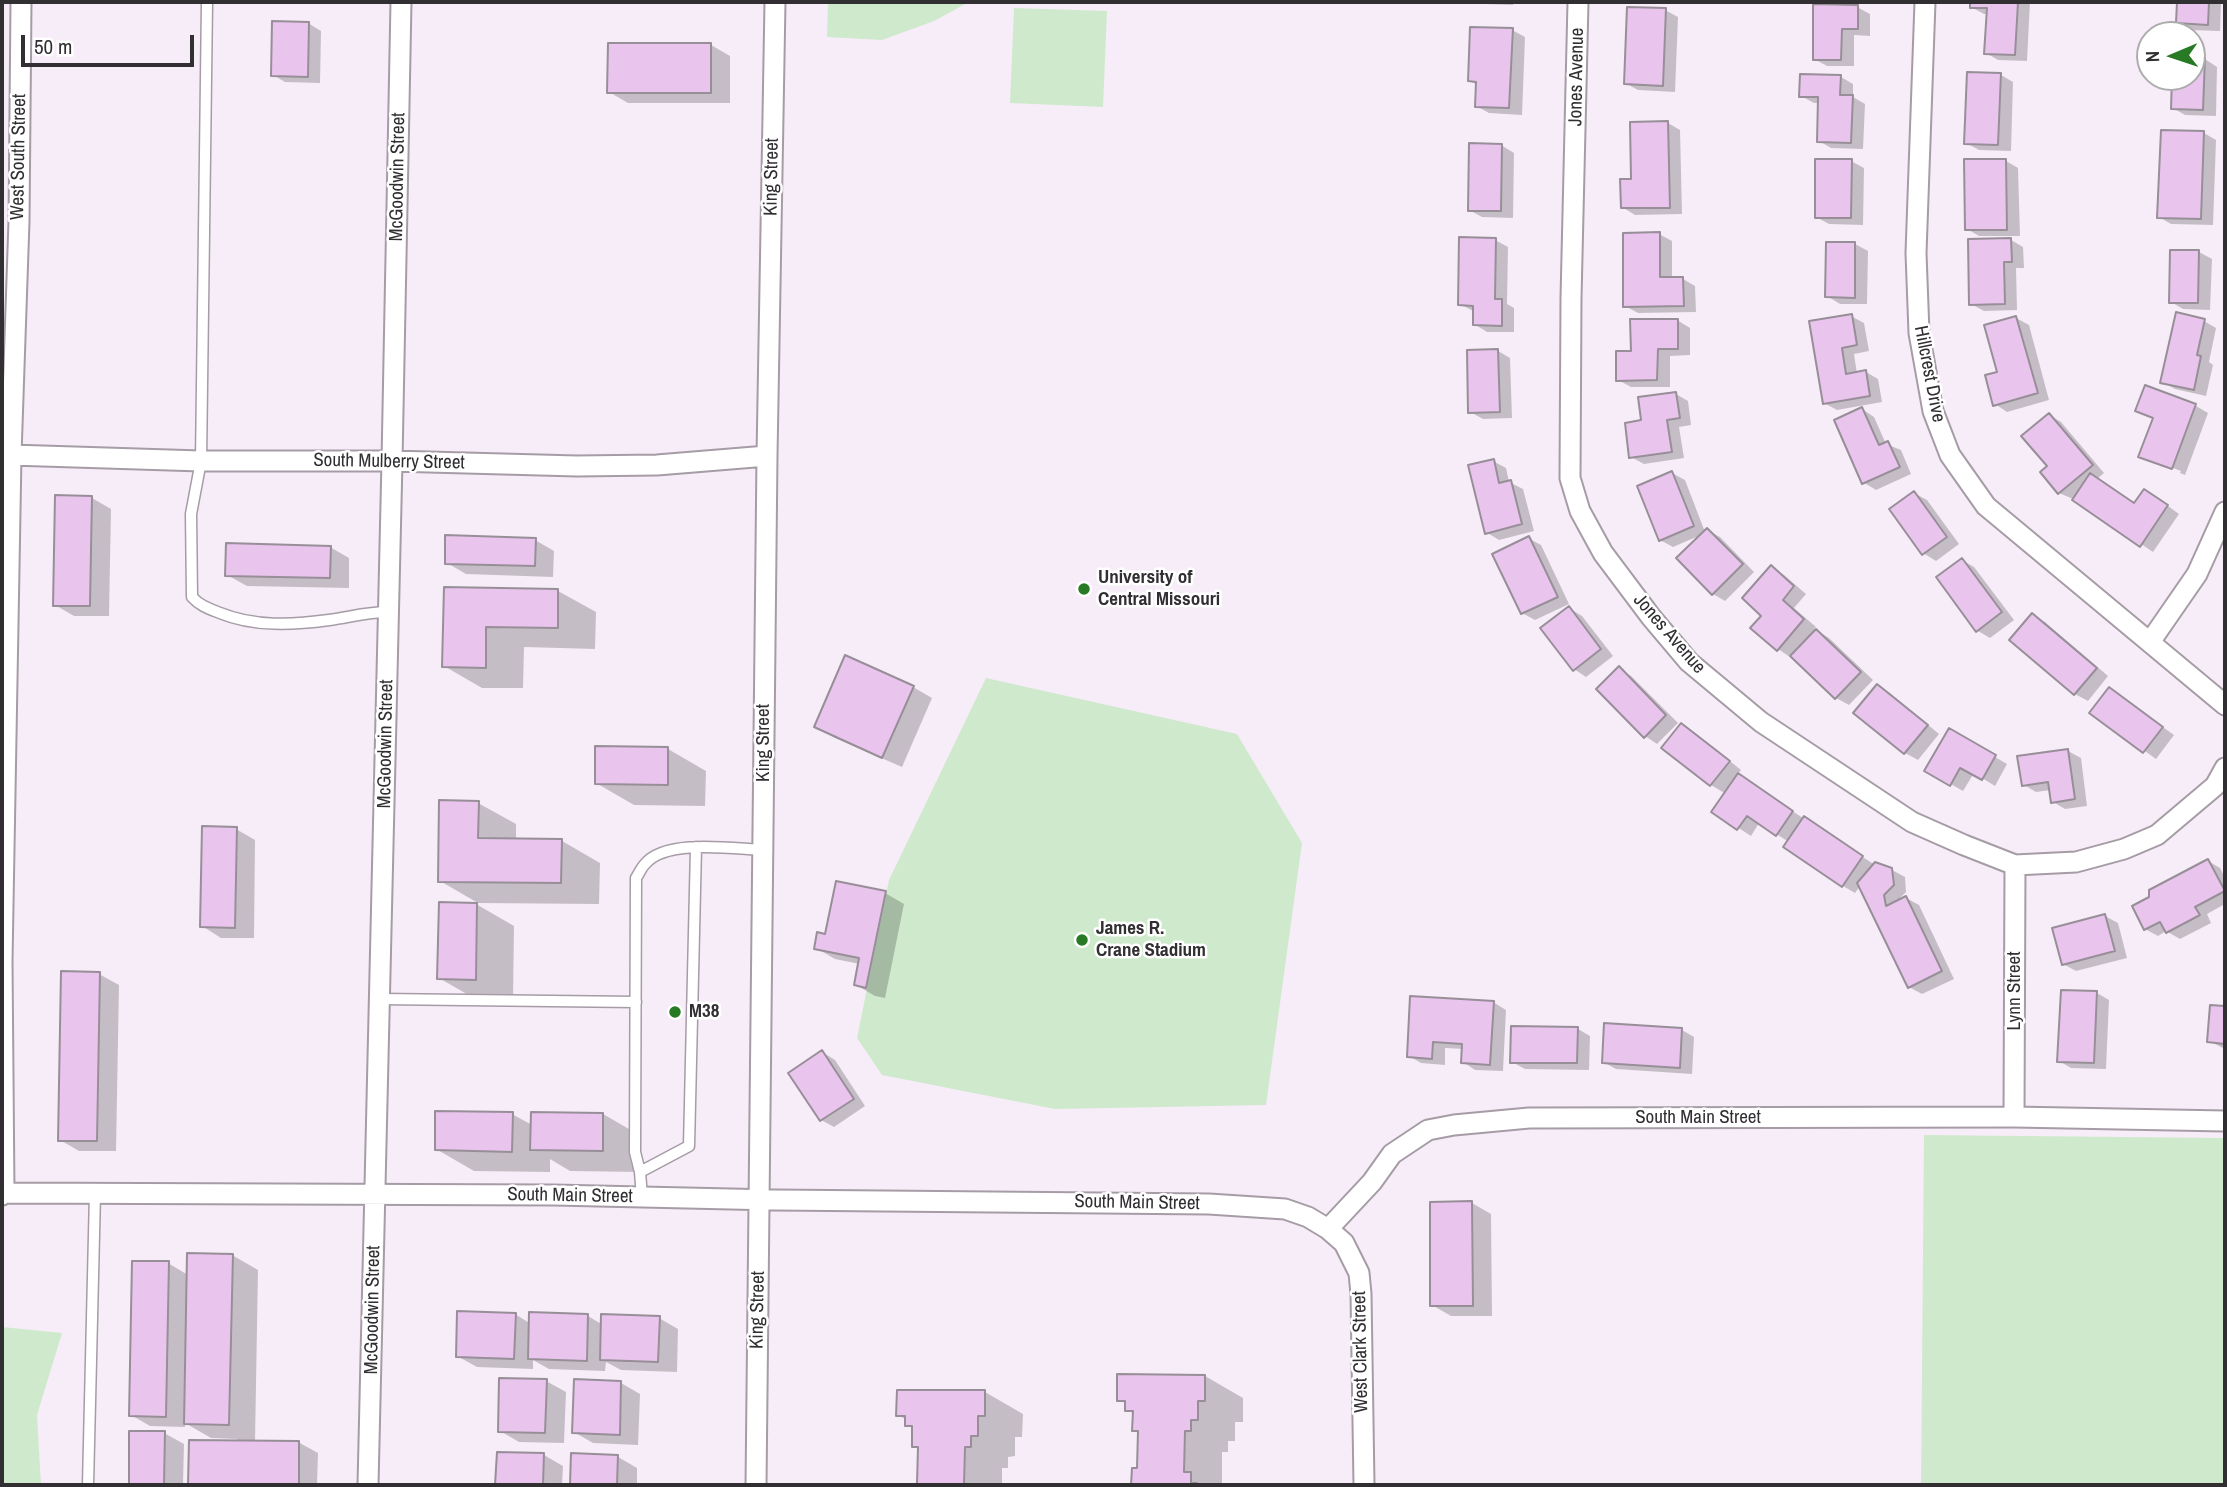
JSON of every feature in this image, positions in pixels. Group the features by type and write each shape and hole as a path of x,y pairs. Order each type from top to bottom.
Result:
{"street":[{"name":"West South Street","path":"3,1194 2,961 11,455 8,374 19,221 21,2"},
{"name":"McGoodwin Street","path":"368,1485 401,2"},
{"name":"King Street","path":"756,1485 767,456 775,2"},
{"name":"Jones Avenue","path":"1578,2 1570,478 1580,511 1603,553 1689,662 1761,722 1912,822 2015,865 2076,862 2124,849 2157,835 2215,786 2225,768"},
{"name":"Hillcrest Drive","path":"1926,2 1916,253 1919,333 1933,411 1950,455 1986,506 2225,705"},
{"name":"South Mulberry Street","path":"11,455 201,461 392,461 576,466 657,465 767,456"},
{"path":"2150,642 2197,574 2225,512"},
{"name":"Lynn Street","path":"2014,1117 2015,865"},
{"name":"South Main Street","path":"3,1194 376,1194 1209,1204 1285,1209 1308,1217 1328,1229 1373,1182 1392,1154 1428,1130 1454,1125 1529,1118 2014,1117 2225,1121"},
{"name":"West Clark Street","path":"1328,1229 1344,1242 1359,1273 1364,1485"}],"lane":[{"path":"207,2 201,461 191,514 192,597 198,603 241,620 271,624 329,620 365,612 389,612"},
{"path":"642,1197 635,1152 636,878 645,862 681,848 764,850"},
{"path":"640,1172 689,1146 696,848"},
{"path":"380,999 636,1002"},
{"path":"88,1485 95,1193"}],"green space":[{"path":"828,2 969,2 934,21 882,40 827,37"},
{"path":"1014,8 1107,11 1103,107 1010,103"},
{"name":"James R. Crane Stadium","path":"986,678 1237,734 1302,843 1266,1105 1055,1109 882,1075 857,1038 889,880"},
{"path":"1924,1135 2225,1138 2225,1485 1921,1485"},
{"path":"2,1327 62,1333 37,1415 41,1485 2,1485"}],"building":[{"path":"1970,2 2018,2 2015,55 1984,54 1987,8 1970,8"},
{"path":"2177,2 2209,2 2208,25 2206,21 2176,21"},
{"path":"1813,4 1858,5 1858,29 1842,29 1841,60 1813,60"},
{"path":"1627,7 1666,8 1663,86 1624,84"},
{"path":"272,21 309,22 308,77 271,76"},
{"path":"1470,27 1513,28 1509,108 1475,107 1476,82 1468,81"},
{"path":"608,43 711,43 711,93 607,93"},
{"path":"1967,72 2001,73 1998,145 1964,144"},
{"path":"1800,74 1841,75 1840,95 1853,95 1851,143 1817,142 1818,97 1799,97"},
{"path":"2172,91 2204,91 2203,110 2171,109"},
{"path":"1668,121 1670,208 1621,208 1620,179 1631,179 1630,122"},
{"path":"2161,130 2204,131 2201,219 2157,218"},
{"path":"1469,143 1502,144 1501,211 1468,211"},
{"path":"1815,159 1852,159 1851,218 1815,218"},
{"path":"1964,159 2006,159 2007,230 1965,230"},
{"path":"1660,232 1660,277 1683,277 1684,306 1623,307 1623,233"},
{"path":"1459,237 1496,238 1495,299 1502,299 1502,326 1473,325 1473,306 1458,305"},
{"path":"2011,238 2012,262 2004,262 2005,304 1969,305 1968,239"},
{"path":"1826,242 1855,242 1855,298 1825,297"},
{"path":"2170,250 2199,250 2198,303 2169,303"},
{"path":"2176,312 2205,319 2197,355 2201,356 2194,390 2160,383"},
{"path":"1852,314 1857,345 1842,348 1846,374 1866,370 1870,396 1823,404 1809,321"},
{"path":"2016,316 2038,393 1993,406 1985,375 1997,372 1984,325"},
{"path":"1630,319 1678,319 1678,349 1658,349 1657,380 1616,381 1616,351 1631,351"},
{"path":"1498,349 1500,412 1468,413 1467,350"},
{"path":"2145,385 2196,404 2172,469 2138,457 2153,418 2135,411"},
{"path":"1676,392 1680,418 1667,420 1672,452 1629,458 1625,423 1641,420 1638,397"},
{"path":"1862,407 1879,445 1888,441 1900,467 1862,484 1834,420"},
{"path":"2049,413 2093,465 2058,494 2040,472 2047,466 2021,436"},
{"path":"1494,459 1499,483 1511,480 1522,524 1485,534 1468,465"},
{"path":"1672,471 1694,526 1659,541 1637,486"},
{"path":"2090,473 2134,503 2144,489 2168,505 2140,547 2072,500"},
{"path":"1914,491 1947,537 1922,555 1889,509"},
{"path":"55,495 92,496 90,606 53,606"},
{"path":"1707,528 1743,564 1712,595 1676,558"},
{"path":"445,535 536,538 535,566 445,564"},
{"path":"1529,536 1558,597 1521,614 1492,554"},
{"path":"226,543 331,546 330,578 225,576"},
{"path":"1962,558 2002,612 1976,632 1936,577"},
{"path":"1771,565 1794,586 1783,600 1804,619 1777,651 1750,628 1761,616 1742,598"},
{"path":"444,587 558,589 558,628 486,627 486,668 442,667"},
{"path":"1569,606 1601,649 1573,671 1540,628"},
{"path":"2032,613 2097,668 2074,695 2009,640"},
{"path":"1816,629 1861,672 1835,699 1790,656"},
{"path":"845,655 914,686 882,758 814,727"},
{"path":"1619,666 1666,715 1644,738 1596,689"},
{"path":"1877,684 1928,725 1904,754 1853,713"},
{"path":"2109,687 2163,727 2143,753 2089,713"},
{"path":"1681,723 1730,761 1710,786 1661,748"},
{"path":"1949,728 1996,755 1982,780 1960,768 1950,786 1924,771"},
{"path":"595,746 668,747 668,785 595,784"},
{"path":"2068,749 2075,799 2051,803 2048,782 2022,786 2017,756"},
{"path":"1738,773 1793,811 1776,836 1747,816 1737,830 1711,812"},
{"path":"439,800 479,801 478,838 562,839 561,883 438,882"},
{"path":"1804,816 1863,856 1842,887 1783,847"},
{"path":"202,826 237,827 235,928 200,927"},
{"path":"2208,859 2225,891 2195,907 2200,915 2166,933 2160,922 2144,930 2132,906 2149,897 2149,890"},
{"path":"1875,862 1892,868 1894,885 1884,895 1886,906 1906,896 1942,971 1908,988 1857,883"},
{"path":"836,881 886,891 866,988 854,985 859,958 814,949 817,932 825,934"},
{"path":"439,902 477,903 476,980 437,979"},
{"path":"2105,914 2115,951 2062,965 2052,928"},
{"path":"61,971 100,972 97,1141 58,1141"},
{"path":"2061,990 2097,991 2094,1063 2057,1062"},
{"path":"1410,996 1494,1001 1490,1065 1461,1063 1462,1044 1433,1042 1432,1059 1407,1057"},
{"path":"2210,1005 2225,1006 2225,1044 2207,1042"},
{"path":"1604,1023 1682,1028 1680,1068 1602,1063"},
{"path":"1511,1026 1578,1027 1577,1063 1510,1063"},
{"path":"822,1050 854,1099 820,1121 788,1073"},
{"path":"435,1111 513,1112 512,1152 435,1150"},
{"path":"531,1112 603,1113 603,1151 530,1150"},
{"path":"1472,1201 1473,1306 1430,1306 1430,1202"},
{"path":"187,1253 233,1254 229,1425 184,1424"},
{"path":"132,1261 169,1261 166,1417 129,1416"},
{"path":"457,1311 516,1313 514,1359 456,1357"},
{"path":"529,1312 588,1314 587,1361 528,1359"},
{"path":"601,1314 660,1316 658,1362 600,1360"},
{"path":"1117,1374 1205,1375 1205,1401 1198,1401 1198,1420 1191,1420 1191,1431 1185,1431 1184,1472 1191,1472 1191,1483 1197,1485 1131,1485 1132,1468 1137,1468 1138,1431 1132,1431 1133,1411 1125,1411 1125,1401 1117,1401"},
{"path":"499,1378 547,1379 545,1433 498,1432"},
{"path":"574,1379 621,1381 620,1435 572,1433"},
{"path":"897,1390 985,1390 985,1416 978,1416 978,1436 971,1436 971,1447 965,1447 964,1485 911,1485 917,1484 918,1447 912,1447 912,1426 905,1426 905,1416 896,1416"},
{"path":"129,1431 165,1431 164,1485 129,1485"},
{"path":"189,1440 299,1441 299,1485 188,1485"},
{"path":"497,1452 544,1453 543,1485 495,1485"},
{"path":"571,1453 618,1455 617,1485 570,1485"}],"place":[{"name":"University of Central Missouri","path":"1084,589"},
{"name":"James R. Crane Stadium","path":"1082,940"},
{"name":"M38","path":"675,1012"}]}
